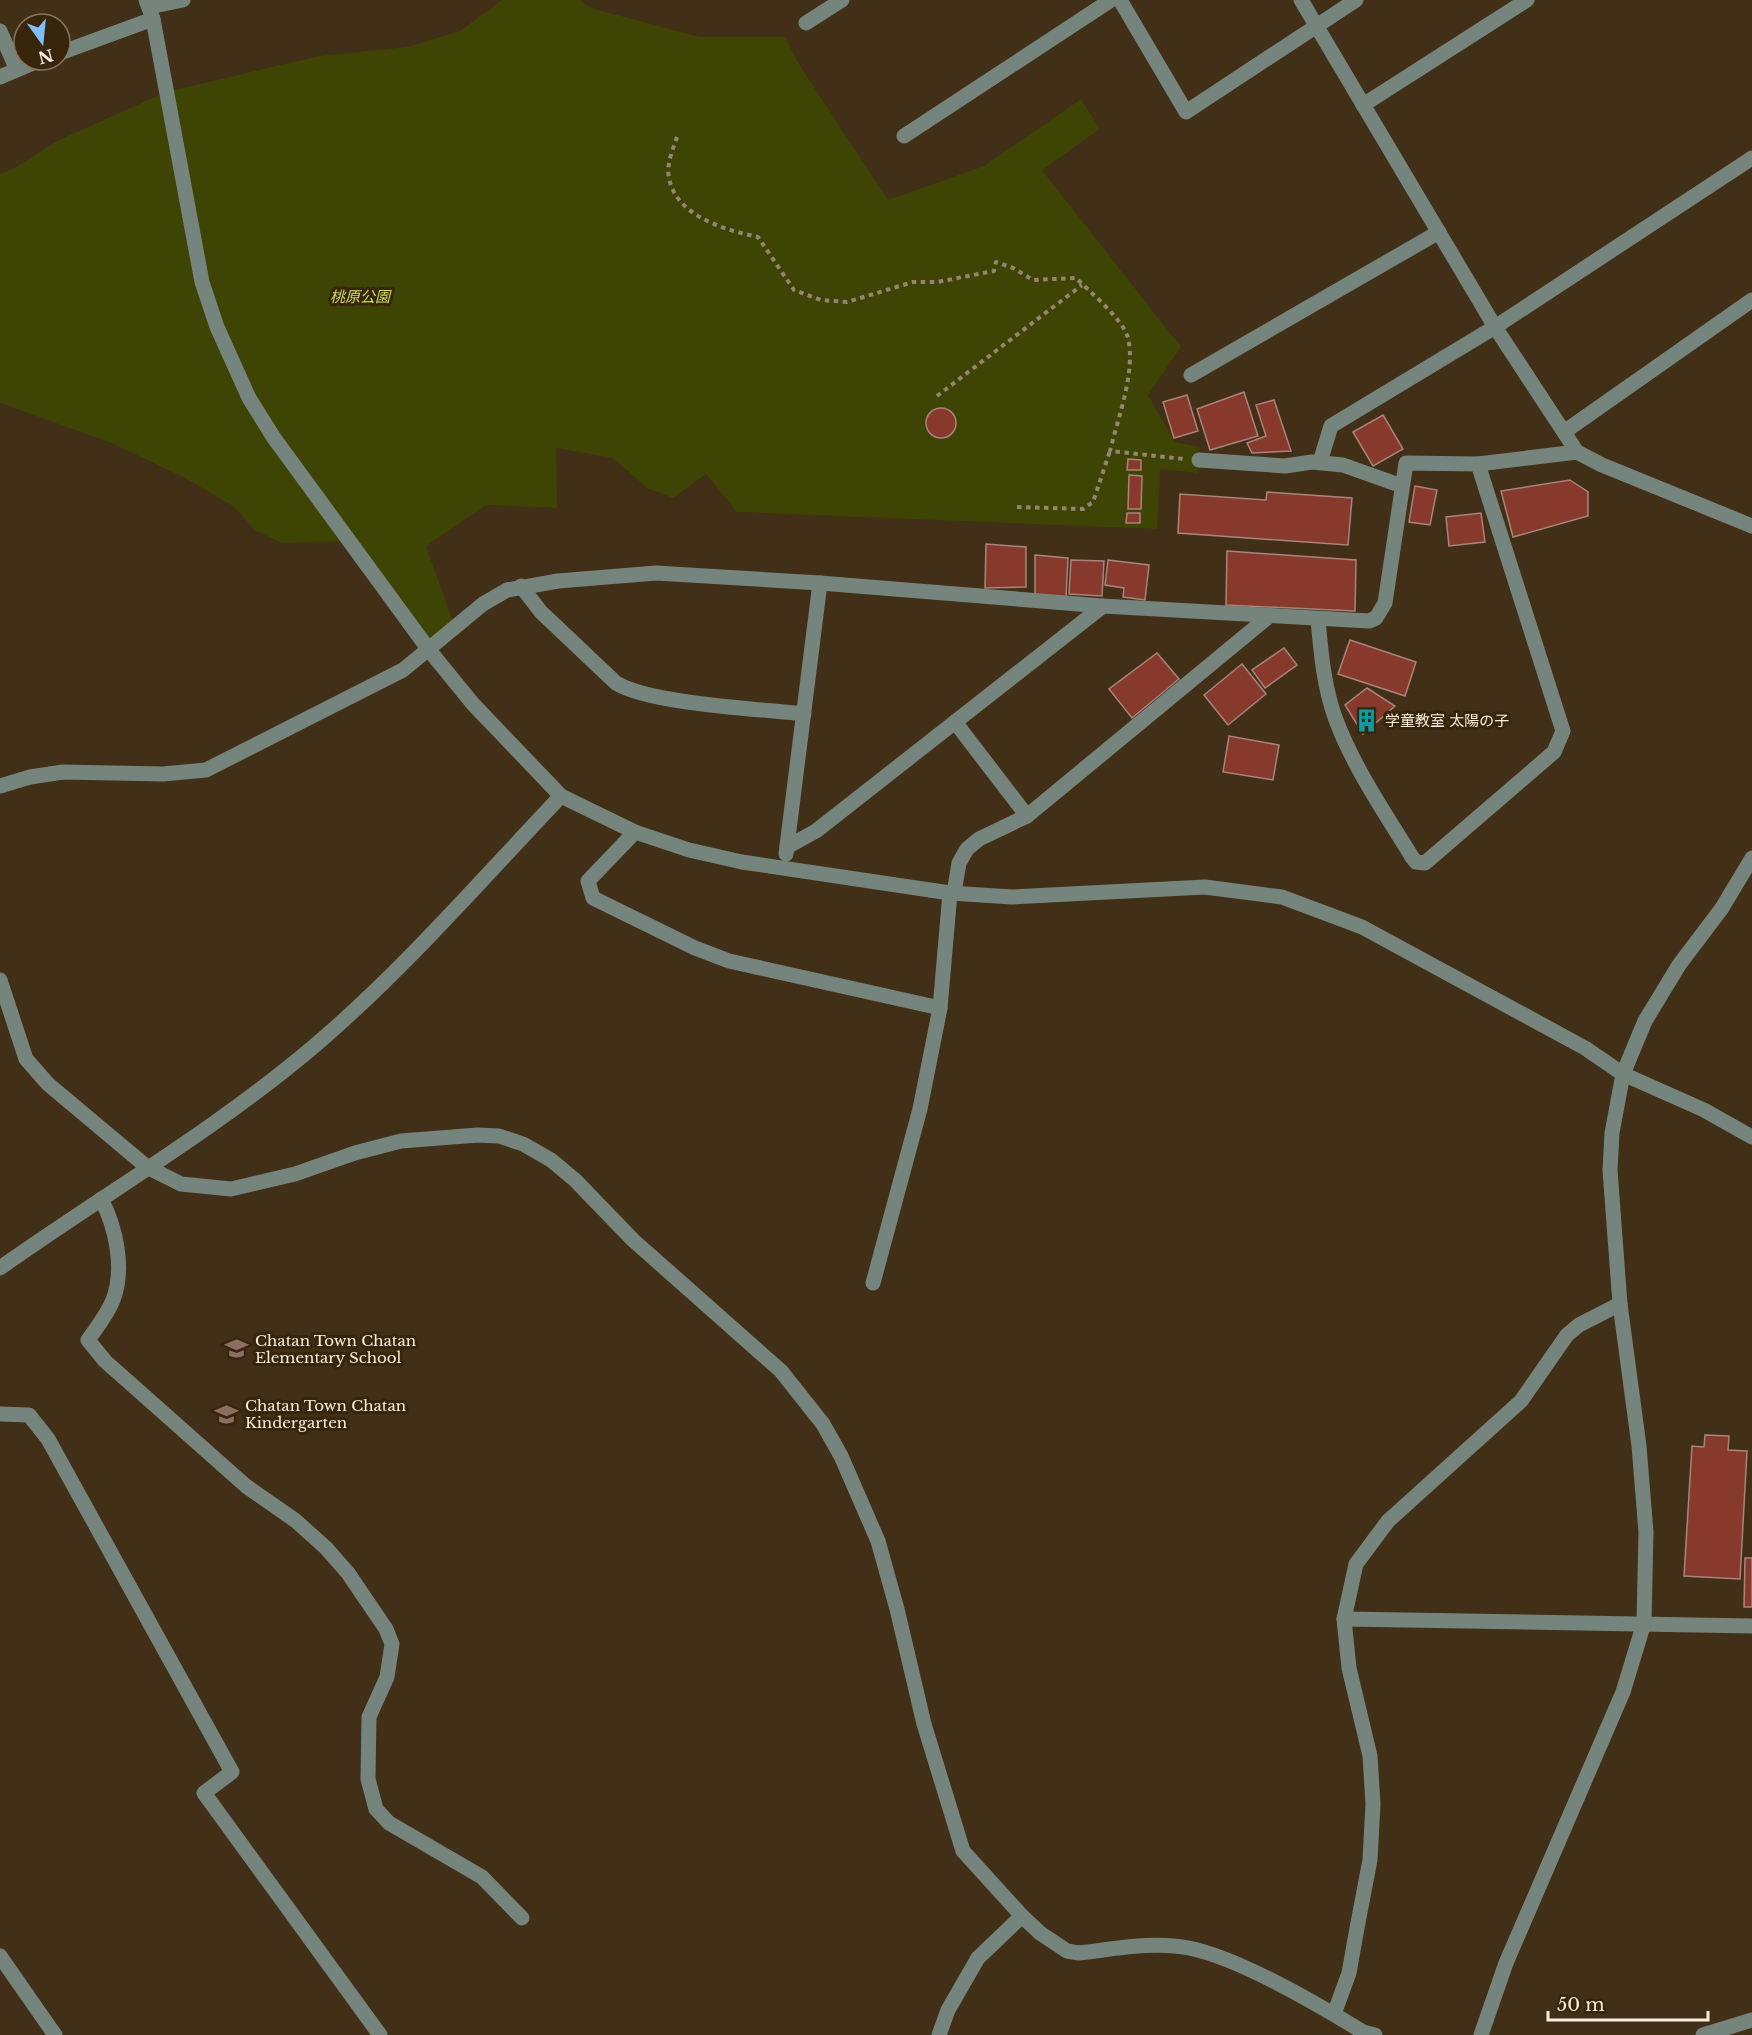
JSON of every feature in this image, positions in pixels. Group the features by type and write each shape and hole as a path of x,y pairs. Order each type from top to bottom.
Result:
{"street":[{"path":"72,47 149,9 183,0"},
{"path":"806,24 842,0"},
{"path":"903,136 1110,0"},
{"path":"1120,0 1186,112 1356,0"},
{"path":"1301,0 1495,327 1577,452 1602,465 1752,526"},
{"path":"1363,105 1527,0"},
{"path":"149,9 202,282 234,369 274,438 429,650 480,711 561,796 635,832 689,850 742,862 952,893 1012,897 1205,887 1282,897 1362,927 1585,1048 1623,1074 1704,1110 1752,1137"},
{"path":"0,31 12,59"},
{"path":"1320,462 1330,426 1495,327 1752,158"},
{"path":"1191,375 1439,232"},
{"path":"1564,432 1752,300"},
{"path":"0,786 30,777 63,772 163,774 206,770 355,697 403,670 483,604 507,590 521,586 603,576 656,573 820,583 1103,606 1318,620 1369,621 1381,612 1385,603 1406,464 1478,464 1577,452"},
{"path":"1199,460 1285,466 1320,462 1343,465 1402,486"},
{"path":"1318,620 1321,655 1336,720 1376,798 1412,857 1416,862 1425,863 1554,752 1563,731 1478,464"},
{"path":"784,867 820,583"},
{"path":"521,586 541,612 623,687 685,700 804,714"},
{"path":"787,847 816,831 1103,606"},
{"path":"873,1283 920,1109 940,1008 952,893 959,863 967,849 978,839 1027,816 1269,617"},
{"path":"955,722 1027,816"},
{"path":"2,1262 101,1199 235,1108 318,1043 381,985 561,796"},
{"path":"635,832 588,881 593,898 695,948 729,962 940,1008"},
{"path":"1481,2035 1506,1963 1623,1692 1644,1623 1646,1532 1639,1446 1620,1304 1610,1170 1612,1133 1623,1074 1645,1021 1679,965 1722,908 1752,858"},
{"path":"0,980 26,1059 48,1084 147,1167 181,1184 231,1189 296,1174 355,1153 400,1141 478,1135 499,1136 523,1144 551,1160 575,1180 633,1240 781,1371 823,1424 841,1456 878,1541 897,1609 924,1724 963,1851 1022,1916 1067,1952 1079,1953 1152,1946 1189,1948 1236,1964 1334,2014 1363,2032 1375,2035"},
{"path":"101,1199 111,1218 115,1233 117,1287 105,1317 88,1340 105,1361 246,1486 297,1521 348,1573 386,1629 392,1644 387,1677 369,1717 368,1779 376,1809 389,1823 482,1876 522,1918"},
{"path":"1334,2014 1349,1973 1358,1928 1370,1860 1373,1804 1370,1756 1349,1668 1344,1619 1356,1564 1388,1521 1462,1457 1521,1401 1567,1335 1579,1325 1620,1304"},
{"path":"0,1414 29,1415 48,1439 231,1772 204,1793 380,2035"},
{"path":"1344,1619 1752,1626"},
{"path":"939,2035 948,2010 978,1958 1022,1916"},
{"path":"0,1956 55,2035"},
{"path":"1703,2035 1752,2020"}],"path":[{"path":"677,137 668,177 675,196 701,218 728,231 758,237 794,290 821,300 847,302 913,282 937,282 994,271 996,262 1013,268 1033,280 1076,278 1112,314 1128,336 1130,379 1120,404 1110,451 1093,502 1083,509 1017,507"},
{"path":"937,396 1082,285"},
{"path":"1110,451 1199,460"}],"green space":[{"name":"桃原公園","path":"502,0 580,0 591,8 700,37 785,37 797,61 888,200 984,166 1081,99 1100,129 1042,170 1181,347 1148,395 1175,442 1200,447 1198,473 1160,469 1157,529 737,512 706,474 673,498 647,488 613,458 556,448 557,508 486,505 426,546 455,628 429,650 349,541 282,543 256,531 233,506 183,477 109,442 0,403 0,174 16,167 57,141 166,92 319,56 407,47 460,31"}],"building":[{"path":"1244,392 1258,436 1210,450 1197,409"},
{"path":"1187,395 1198,431 1174,438 1163,402"},
{"path":"1274,400 1291,451 1252,453 1247,443 1266,436 1256,405"},
{"path":"941,408 947,409 955,417 955,429 947,437 941,438 935,437 927,429 926,423 927,417 935,409"},
{"path":"1383,415 1403,449 1373,466 1353,432"},
{"path":"1128,459 1141,460 1141,470 1127,470"},
{"path":"1129,475 1142,476 1141,509 1128,509"},
{"path":"1570,480 1588,492 1588,516 1513,537 1501,491"},
{"path":"1415,486 1437,490 1430,525 1409,522"},
{"path":"1267,492 1352,498 1348,545 1178,533 1180,494 1266,500"},
{"path":"1127,513 1140,513 1140,523 1126,523"},
{"path":"1481,513 1485,542 1449,546 1446,517"},
{"path":"986,544 1026,547 1026,587 985,588"},
{"path":"1227,551 1356,560 1355,611 1226,605"},
{"path":"1035,555 1068,558 1066,598 1035,594"},
{"path":"1071,560 1104,561 1102,596 1069,594"},
{"path":"1108,560 1149,565 1145,600 1123,597 1124,588 1105,585"},
{"path":"1350,640 1416,662 1405,696 1338,674"},
{"path":"1284,648 1297,665 1265,688 1252,670"},
{"path":"1157,653 1179,679 1132,718 1109,689"},
{"path":"1242,664 1266,694 1228,725 1204,695"},
{"name":"学童教室 太陽の子","path":"1367,688 1395,706 1363,734 1345,705"},
{"path":"1229,736 1279,745 1273,780 1223,772"},
{"path":"1705,1435 1729,1436 1728,1450 1747,1451 1740,1579 1684,1576 1692,1446 1704,1447"},
{"path":"1745,1558 1752,1558 1752,1607 1744,1607"}],"place":[{"name":"学童教室 太陽の子","path":"1367,720"},
{"name":"Chatan Town Chatan Elementary School","path":"237,1349"},
{"name":"Chatan Town Chatan Kindergarten","path":"227,1414"}]}
